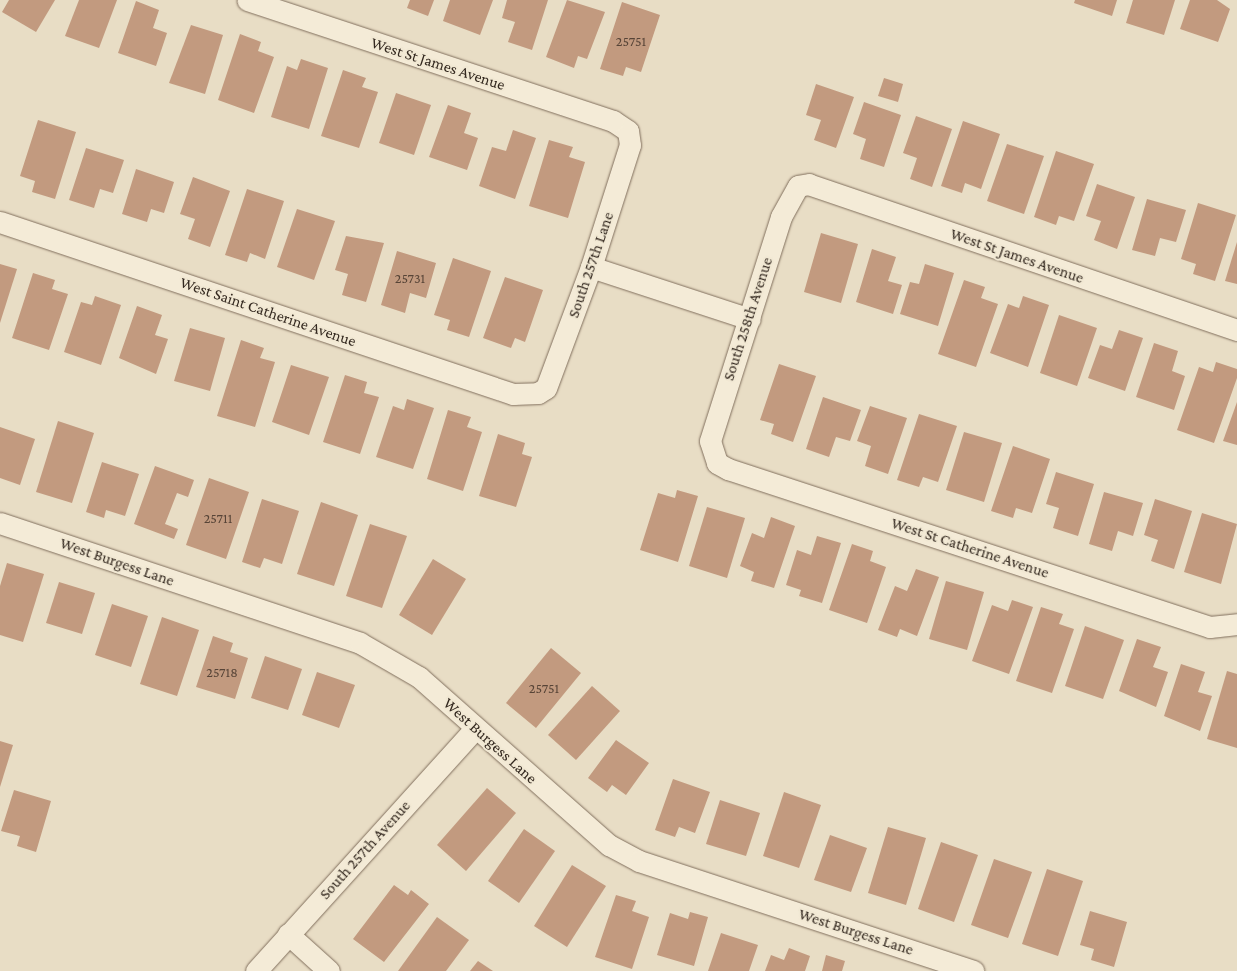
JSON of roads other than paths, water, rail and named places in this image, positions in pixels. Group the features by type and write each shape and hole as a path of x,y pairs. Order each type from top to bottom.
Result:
{"street":[{"name":"West St James Avenue","path":"247,0 613,121 628,131"},
{"name":"South 257th Lane","path":"538,393 552,378 591,268 630,145 628,131"},
{"name":"West St James Avenue","path":"798,186 809,184 1237,330"},
{"name":"South 258th Avenue","path":"712,454 716,415 750,319 781,217 798,186"},
{"name":"West Saint Catherine Avenue","path":"0,222 513,394 538,393"},
{"path":"591,268 750,319"},
{"name":"West St Catherine Avenue","path":"712,454 717,463 747,475 1210,627 1235,625"},
{"name":"West Burgess Lane","path":"0,523 360,643 419,677 584,826 639,861 973,971"},
{"name":"South 257th Avenue","path":"256,971 475,729"},
{"path":"288,934 329,971"}]}
